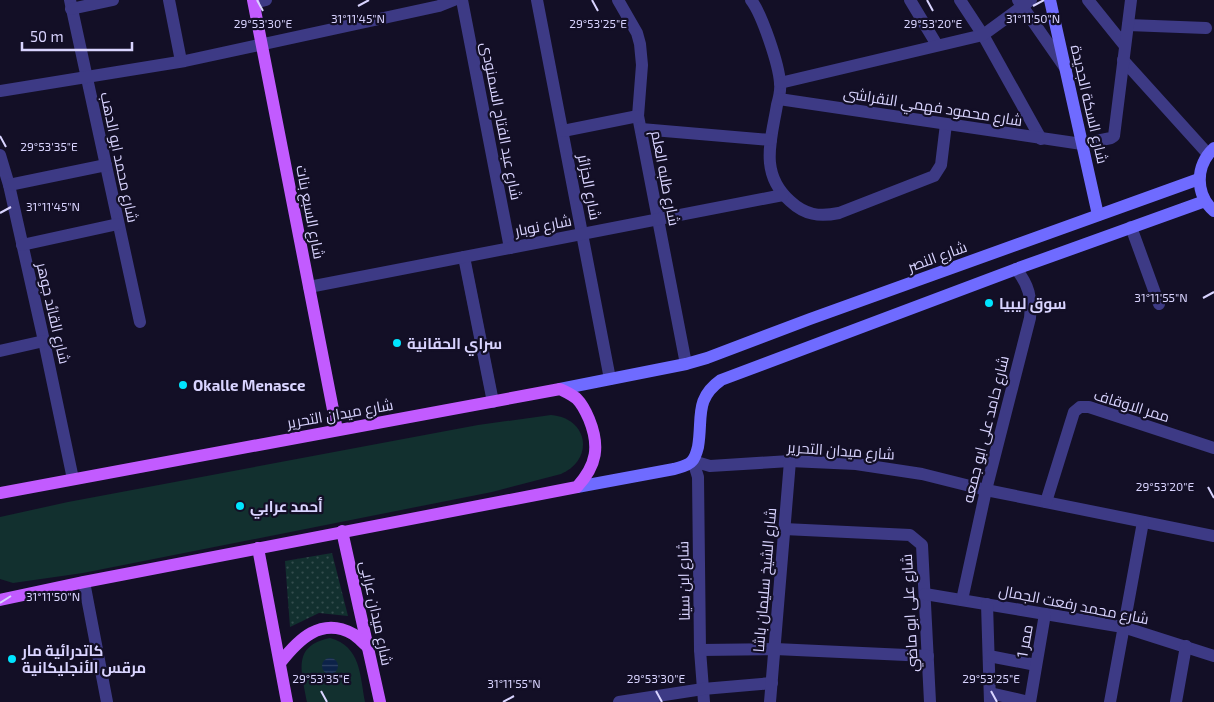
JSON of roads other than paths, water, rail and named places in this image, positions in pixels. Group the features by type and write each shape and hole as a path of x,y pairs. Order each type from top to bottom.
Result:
{"main road":[{"name":"شارع السكة الجديدة","path":"1050,0 1098,216"},
{"name":"شارع السبع بنات","path":"258,1 262,44 337,430"},
{"path":"1211,151 1203,162 1199,179 1200,190 1205,201 1214,211"},
{"name":"شارع النصر","path":"686,364 1199,179"},
{"path":"1,598 684,466 693,461 697,452 702,401 712,386 721,380 1016,269 1205,201"},
{"name":"شارع ميدان التحرير","path":"0,493 493,402 686,364"},
{"path":"560,388 577,399 586,412 593,430 596,449 592,465 587,476 577,487"},
{"name":"شارع ميدان عرابى","path":"342,531 380,702"},
{"path":"258,548 286,702"},
{"path":"280,663 295,644 308,634 322,628 337,629 353,634 368,647"}],"street":[{"path":"70,5 113,0"},
{"path":"169,0 181,61"},
{"path":"0,91 181,61 439,6 454,0"},
{"name":"شارع عبد الفتاح السمنودى","path":"462,0 510,248"},
{"name":"شارع الجزائر","path":"537,0 610,379"},
{"name":"شارع طلبه العلم","path":"618,0 640,44 642,65 640,123 686,364"},
{"path":"752,0 768,35 780,83 768,161 772,178 783,195 799,210 825,216 839,213 928,179 938,171 941,165 946,124"},
{"path":"910,0 937,45"},
{"path":"960,0 984,34 1041,139"},
{"path":"1088,0 1125,46"},
{"path":"1131,0 1123,60 1211,151"},
{"path":"780,83 984,34 1024,2 1066,69"},
{"name":"شارع محمد ابو الدهب","path":"70,5 140,322"},
{"path":"1128,25 1206,28"},
{"name":"شارع محمود فهمي النقراشى","path":"778,99 1082,144 1114,136 1123,60"},
{"path":"563,131 640,123 771,140"},
{"name":"شارع القائد جوهر","path":"0,155 9,185 73,479"},
{"path":"9,185 106,165"},
{"name":"شارع نوبار","path":"309,287 783,195"},
{"path":"22,245 118,224"},
{"path":"1132,228 1159,304"},
{"path":"464,257 493,402"},
{"name":"شارع حامد على ابو جمعه","path":"962,600 986,490 1030,318 1032,304 1029,291 1024,278 1016,269"},
{"path":"0,351 44,341"},
{"name":"ممر الاوقاف","path":"1046,502 1074,412 1080,407 1089,407 1214,448"},
{"name":"شارع ميدان التحرير","path":"693,461 710,466 790,461 856,464 922,474 986,490 1214,536"},
{"name":"شارع ابن سينا","path":"693,461 698,477 700,650 704,696"},
{"name":"شارع الشيخ سليمان باشا","path":"770,702 790,461"},
{"path":"1110,702 1143,522"},
{"name":"شارع على ابو ماضي","path":"784,529 910,535 922,544 930,702"},
{"path":"84,582 107,702"},
{"name":"شارع محمد رفعت الجمال","path":"925,594 1123,627 1214,656"},
{"path":"987,604 990,698 1030,702"},
{"name":"ممر 1","path":"1030,702 1045,614"},
{"path":"1176,702 1186,646"},
{"path":"700,650 775,649 928,656"},
{"path":"989,656 1036,665"},
{"path":"619,702 704,696 772,683"}],"water":[{"path":"327,658 333,658 338,663 336,672 327,674 322,669 322,663"}],"place":[{"name":"سوق ليبيا","path":"989,303"},
{"name":"سراي الحقانية","path":"397,343"},
{"name":"Okalle Menasce","path":"183,385"},
{"name":"أحمد عرابي","path":"240,506"},
{"name":"كاتدرائية مار مرقس الأنجليكانية","path":"12,659"}]}
